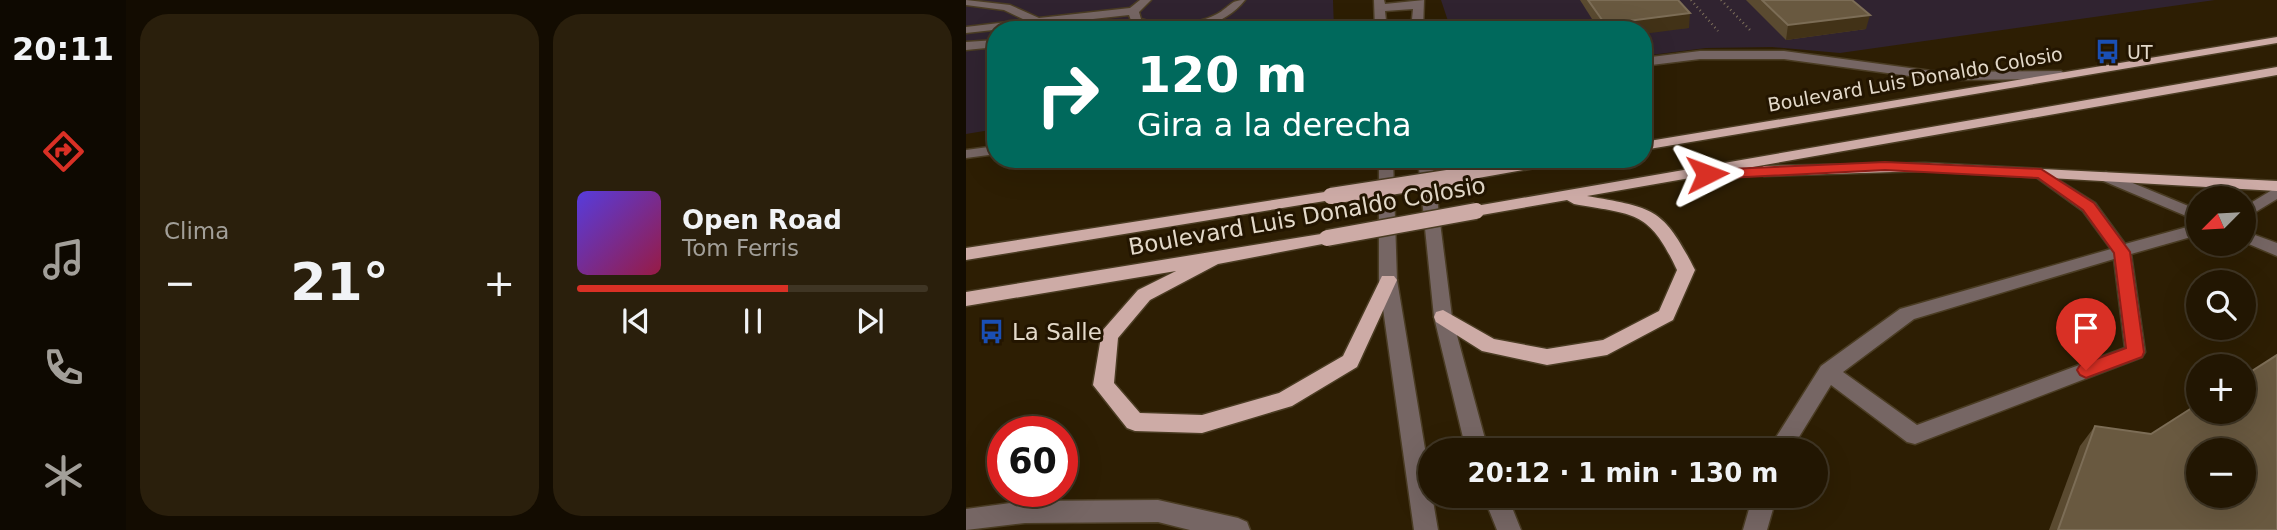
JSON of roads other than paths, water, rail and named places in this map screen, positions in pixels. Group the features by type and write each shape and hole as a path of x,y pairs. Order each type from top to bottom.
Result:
{"main road":[{"name":"Boulevard Luis Donaldo Colosio","path":"1652,144 2277,40"},
{"name":"Boulevard Luis Donaldo Colosio","path":"966,299 1214,259 2277,71"},
{"path":"1684,176 1885,166 2277,186"},
{"name":"Boulevard Luis Donaldo Colosio","path":"966,254 1509,168"},
{"path":"1443,317 1489,346 1547,357 1606,347 1666,315 1686,270 1670,235 1641,211 1564,197"},
{"path":"1214,259 1144,295 1109,336 1103,385 1135,422 1202,424 1285,400 1350,361 1388,280"}],"street":[{"path":"1047,21 1133,11 1146,0"},
{"path":"1207,21 1233,8 1240,0"},
{"path":"966,2 1006,7 1036,21"},
{"path":"1380,4 1419,2 1418,21"},
{"path":"1133,11 1136,21"},
{"path":"966,30 987,28"},
{"path":"966,46 987,44"},
{"path":"1652,61 1700,55 1774,55 1939,76 2061,75"},
{"path":"966,154 987,151"},
{"path":"1387,168 1388,280 1426,530"},
{"path":"1426,168 1443,317 1474,438"},
{"path":"1828,372 1915,435 2135,352 2122,252 2089,207 2041,174"},
{"path":"2106,177 2186,211"},
{"path":"2256,206 2277,192"},
{"path":"1787,438 1828,372 1907,314 2186,233"},
{"path":"2256,241 2277,250"},
{"path":"1500,508 1509,530"},
{"path":"1755,530 1761,508"},
{"path":"966,520 1025,512 1158,511 1238,530"}],"place":[{"name":"UT","path":"2107,52"},
{"name":"La Salle","path":"992,332"}]}
